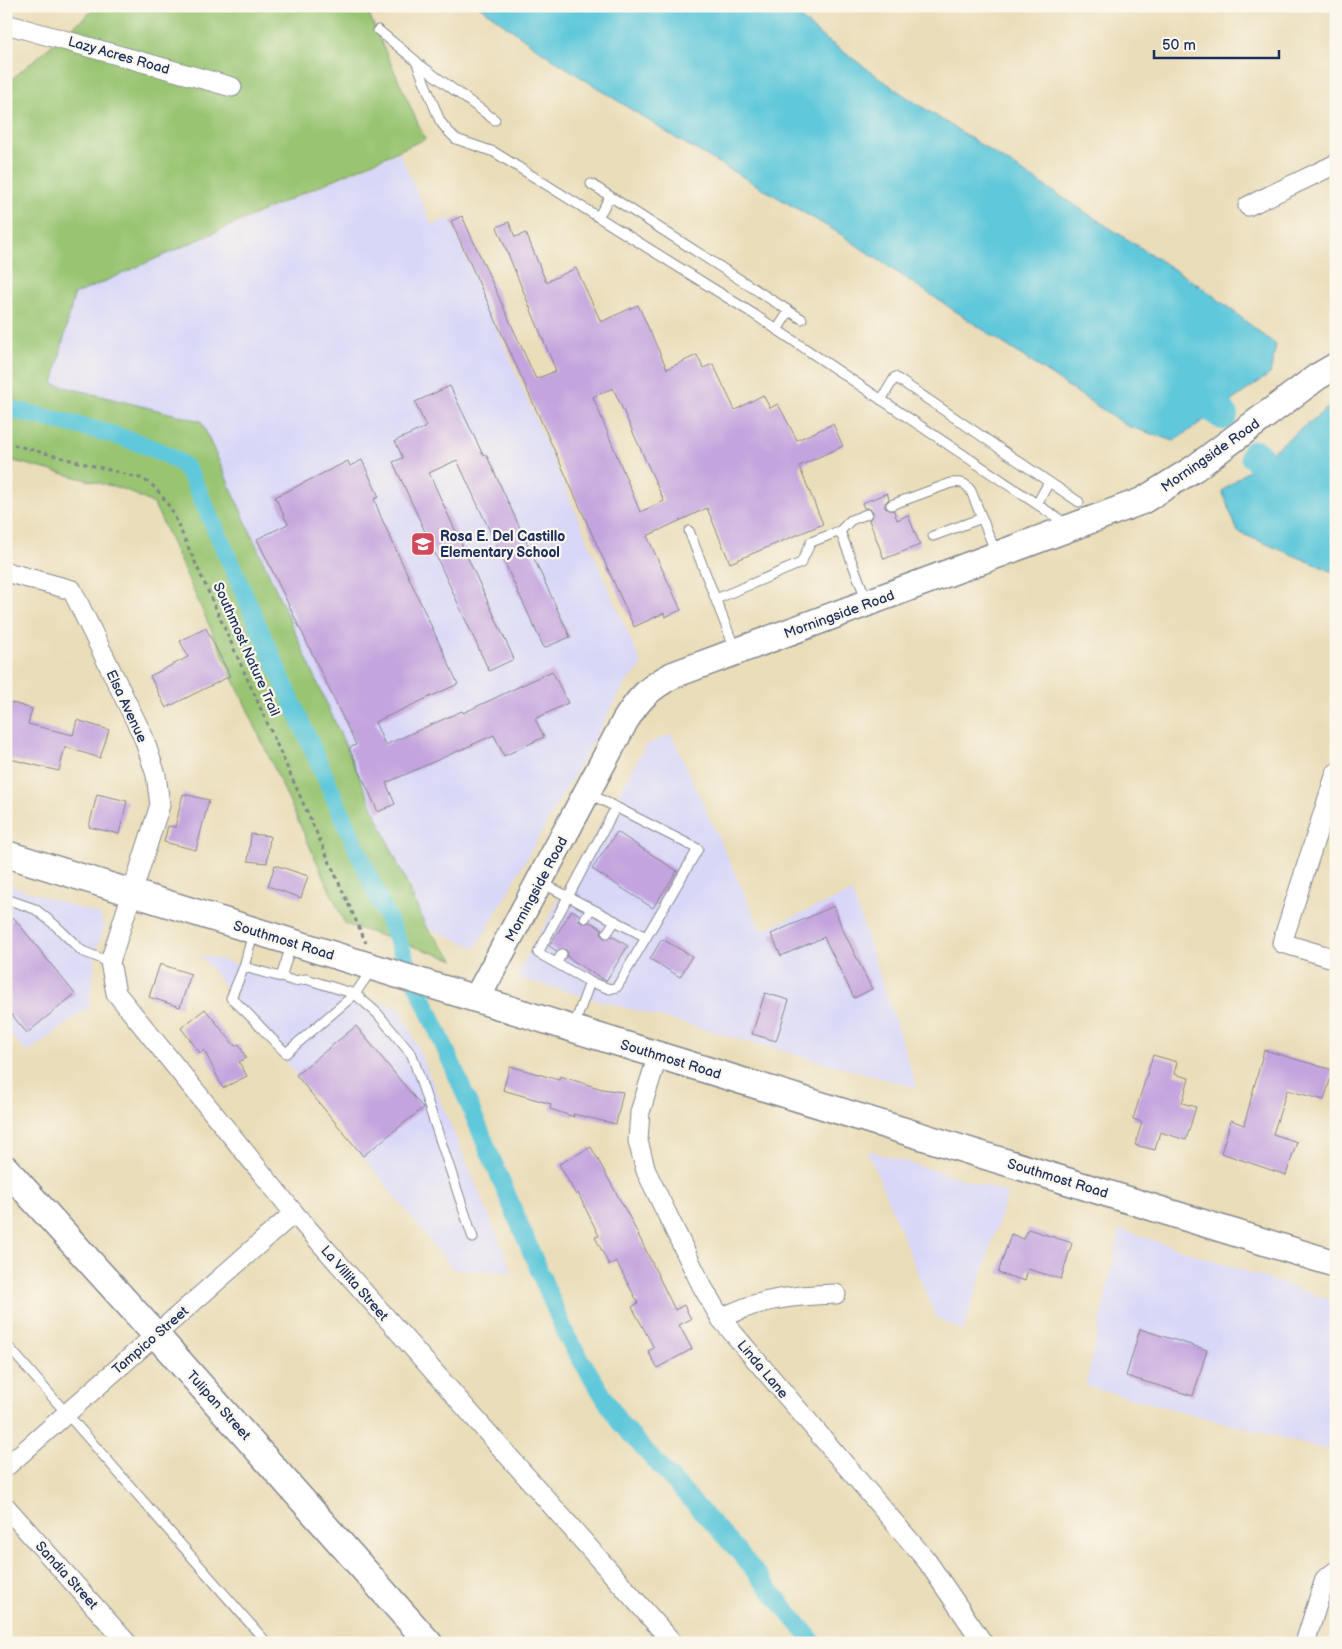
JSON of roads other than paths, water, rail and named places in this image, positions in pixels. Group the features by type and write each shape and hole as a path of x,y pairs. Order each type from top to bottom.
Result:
{"street":[{"name":"Lazy Acres Road","path":"6,24 232,87"},
{"path":"1248,206 1336,164"},
{"name":"Morningside Road","path":"467,995 539,882 638,701 653,686 673,675 1142,501 1168,486 1317,377 1336,366"},
{"name":"Elsa Avenue","path":"6,572 72,590 143,736 156,775 160,805 133,893"},
{"path":"1336,773 1282,943 1336,959"},
{"name":"Southmost Road","path":"6,854 1336,1264"},
{"name":"La Villita Street","path":"133,893 110,962 116,993 294,1213 673,1643"},
{"name":"Linda Lane","path":"658,1055 640,1112 640,1148 646,1171 702,1286 721,1320 927,1561 983,1643"},
{"name":"Tulipan Street","path":"6,1170 156,1335 429,1643"},
{"name":"Tampico Street","path":"6,1467 294,1213"},
{"path":"721,1320 738,1310 800,1295 836,1294"},
{"name":"Sandia Street","path":"6,1507 128,1643"},
{"path":"1305,1643 1325,1579 1336,1571"}],"lane":[{"path":"378,30 416,62 495,120"},
{"path":"416,62 440,121 456,139 494,152 777,330 1072,528"},
{"path":"591,184 802,319"},
{"path":"598,217 610,197"},
{"path":"777,330 789,311"},
{"path":"881,400 895,377 1079,502"},
{"path":"891,505 951,483 961,482 967,484 996,556"},
{"path":"1037,504 1049,482"},
{"path":"716,599 801,563 811,542 840,531 851,520 867,514"},
{"path":"933,536 982,518"},
{"path":"689,531 736,652"},
{"path":"840,531 867,603"},
{"path":"587,793 616,807 698,849 617,987 610,989 590,982 581,972 556,963 538,953 616,807"},
{"path":"539,882 646,937"},
{"path":"6,899 35,910 55,925 82,952 110,962"},
{"path":"585,918 591,909"},
{"path":"607,933 615,921"},
{"path":"253,931 244,967 231,998 253,1017 269,1037 286,1052 355,994 374,967"},
{"path":"281,978 292,942"},
{"path":"556,963 562,954"},
{"path":"244,967 294,981 306,979 355,994 377,1013 412,1055 473,1238"},
{"path":"573,1028 590,982"},
{"path":"6,1344 267,1643"}],"water":[{"path":"479,6 787,6 820,35 902,94 1206,290 1276,345 1270,374 1174,441 1127,426 837,232 674,137 545,54"},
{"path":"1334,403 1336,404 1336,573 1238,532 1222,491"}],"waterway":[{"path":"1184,387 1223,415"},
{"path":"6,408 100,431 150,447 170,456 187,470 212,521 452,1064 567,1337 620,1423 737,1550 814,1643"},
{"path":"1255,455 1282,476 1336,500"}],"place":[{"name":"Rosa E. Del Castillo Elementary School","path":"423,544"}]}
